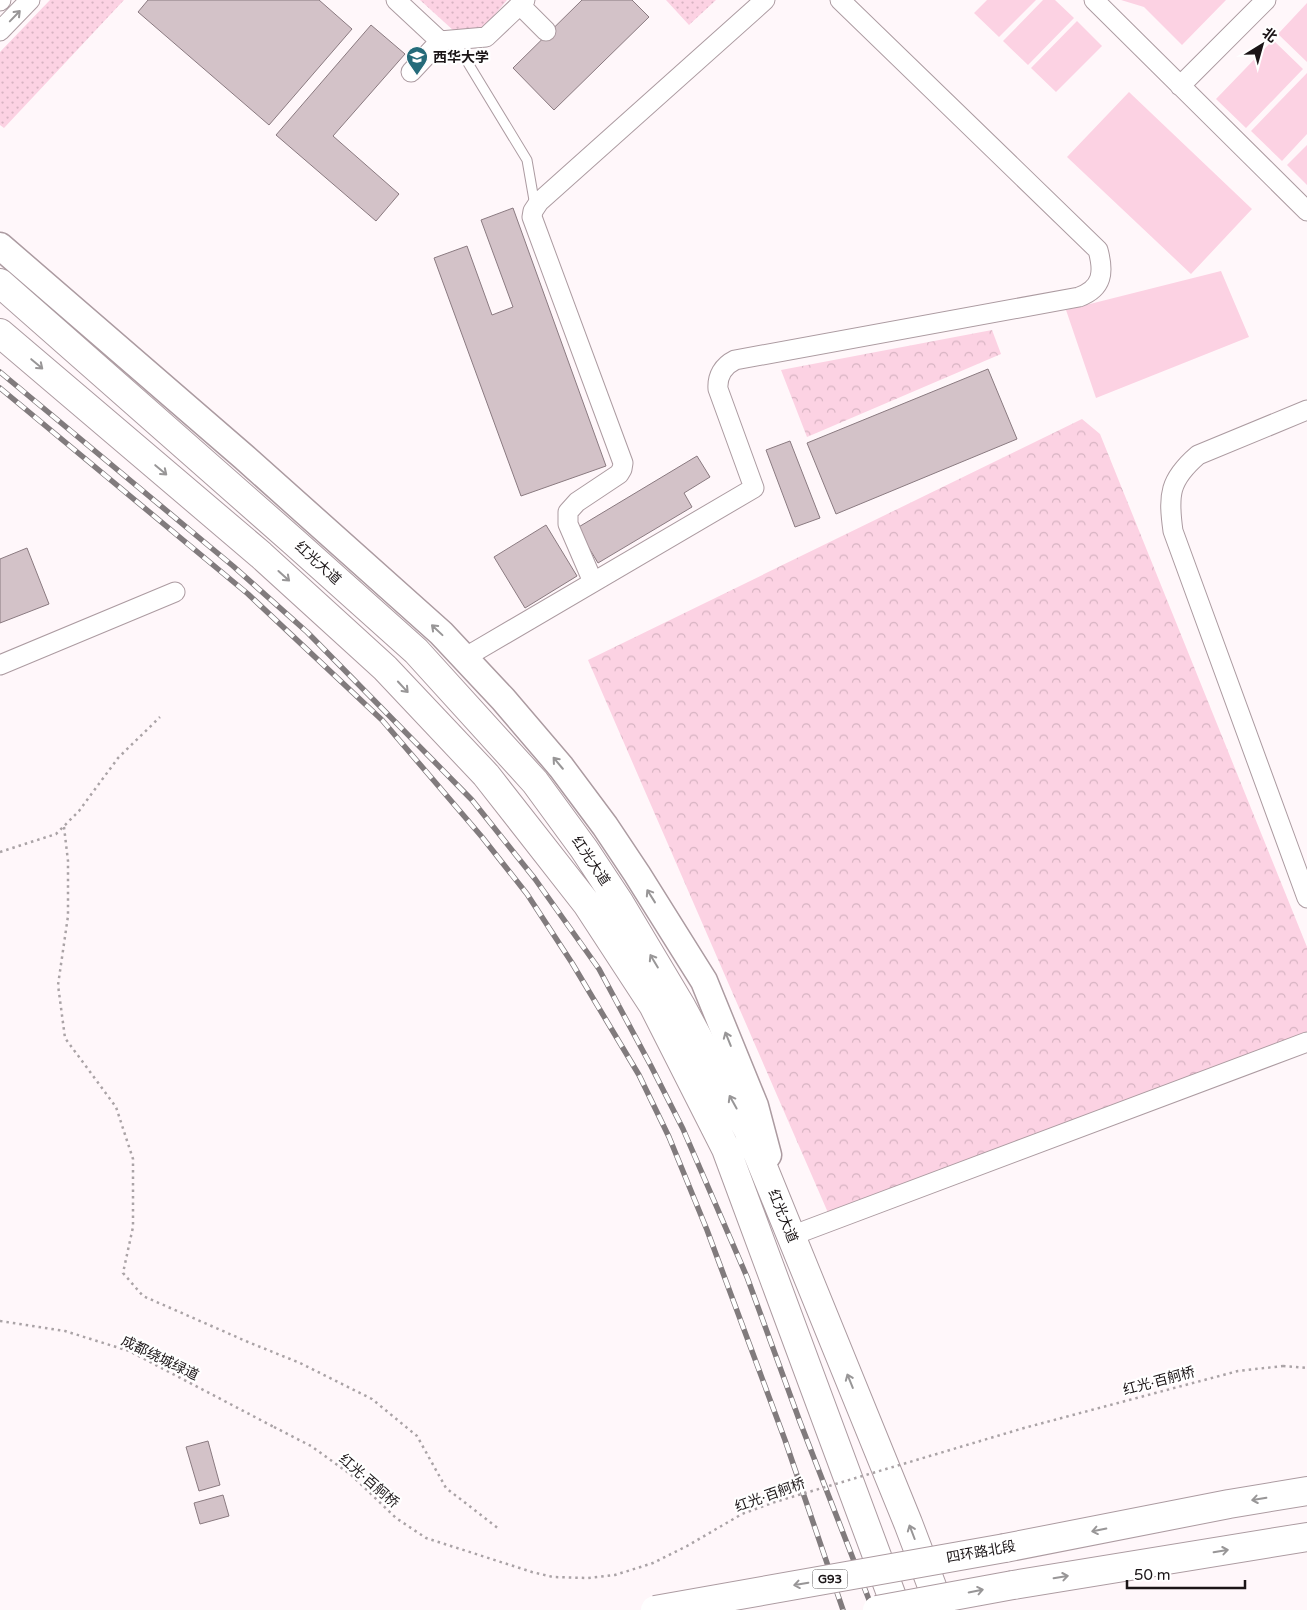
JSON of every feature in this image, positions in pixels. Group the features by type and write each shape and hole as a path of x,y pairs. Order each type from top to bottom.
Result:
{"highway":[{"name":"红光大道","path":"0,283 294,541 416,651 535,782 584,849 619,902 681,1006 748,1130 908,1523 941,1610"},
{"name":"红光大道","path":"0,333 261,555 385,668 486,775 587,904 653,1005 726,1149 897,1610"},
{"name":"四环路北段","path":"655,1610 1005,1548 1229,1504 1307,1491"},
{"path":"877,1610 1013,1585 1307,1537"}],"main road":[{"path":"0,246 244,457 440,633 503,699 561,767 605,826 704,981 755,1106 788,1227"}],"street":[{"path":"0,31 30,0"},
{"path":"396,0 447,40"},
{"path":"593,582 568,524 568,512 577,502 618,474 622,469 623,463 532,217 535,206 765,0"},
{"path":"464,658 754,488 718,389 720,375 735,360 1079,297 1090,292 1098,282 1102,265 1098,250 840,0"},
{"path":"1094,0 1307,211"},
{"path":"1180,86 1266,0"},
{"path":"411,72 447,40 486,37 522,2 546,31"},
{"path":"1307,410 1198,455 1187,464 1174,483 1169,505 1173,531 1307,898"},
{"path":"0,665 175,592"},
{"path":"788,1227 1307,1042"}],"lane":[{"path":"447,40 527,160 535,206"}],"path":[{"path":"0,852 6,852 56,834 79,811 118,758 160,717"},
{"path":"64,827 68,861 68,916 58,985 65,1038 116,1106 133,1159 133,1227 123,1273 143,1296 239,1339 300,1363 372,1399 417,1436 446,1488 499,1529"},
{"name":"成都绕城绿道","path":"0,1321 65,1331 129,1351 274,1427"},
{"name":"红光·百舸桥","path":"274,1427 311,1446 350,1474 396,1518 426,1538 532,1572 554,1577 588,1578 615,1576 653,1563 687,1546 742,1514 775,1502 1024,1428 1238,1371 1283,1366 1307,1368"}],"green space":[{"path":"50,0 124,0 4,128 0,125 0,52"},
{"path":"420,0 507,0 481,31 454,31"},
{"path":"666,0 716,0 689,25"},
{"path":"987,0 1036,0 999,37 974,13"},
{"path":"1043,0 1055,0 1074,18 1028,65 1003,41"},
{"path":"1121,0 1226,0 1182,45 1144,7"},
{"path":"1307,3 1307,62 1278,34"},
{"path":"1077,21 1102,46 1056,92 1031,68"},
{"path":"1273,40 1303,69 1246,128 1216,99"},
{"path":"1307,73 1307,134 1282,161 1251,131"},
{"path":"1129,92 1252,209 1191,274 1067,157"},
{"path":"1307,145 1307,185 1287,165"},
{"path":"1221,271 1249,337 1096,398 1066,310"},
{"path":"992,330 1001,354 807,437 781,370"},
{"path":"1082,419 1100,434 1307,947 1307,1033 829,1215 588,660"}],"building":[{"path":"148,0 319,0 352,29 269,125 138,12"},
{"path":"582,0 632,0 649,17 554,110 513,68"},
{"path":"371,25 405,54 333,136 399,194 376,221 276,135"},
{"path":"513,208 606,466 521,496 434,258 467,246 492,315 513,307 481,220"},
{"path":"988,369 1017,439 836,514 807,443"},
{"path":"790,441 820,518 795,527 766,450"},
{"path":"697,456 710,477 684,493 692,507 598,563 577,528"},
{"path":"546,525 577,576 525,608 494,557"},
{"path":"27,548 49,604 0,623 0,559"},
{"path":"208,1441 220,1485 199,1491 186,1447"},
{"path":"223,1495 229,1516 200,1524 194,1503"}],"railway":[{"path":"0,372 233,566 307,632 472,800 535,879 599,969 683,1129 747,1277 800,1422 873,1610"},
{"path":"0,388 248,594 382,720 482,837 527,894 572,963 639,1075 669,1137 707,1230 785,1440 843,1610"}],"place":[{"name":"西华大学","path":"417,76"}]}
